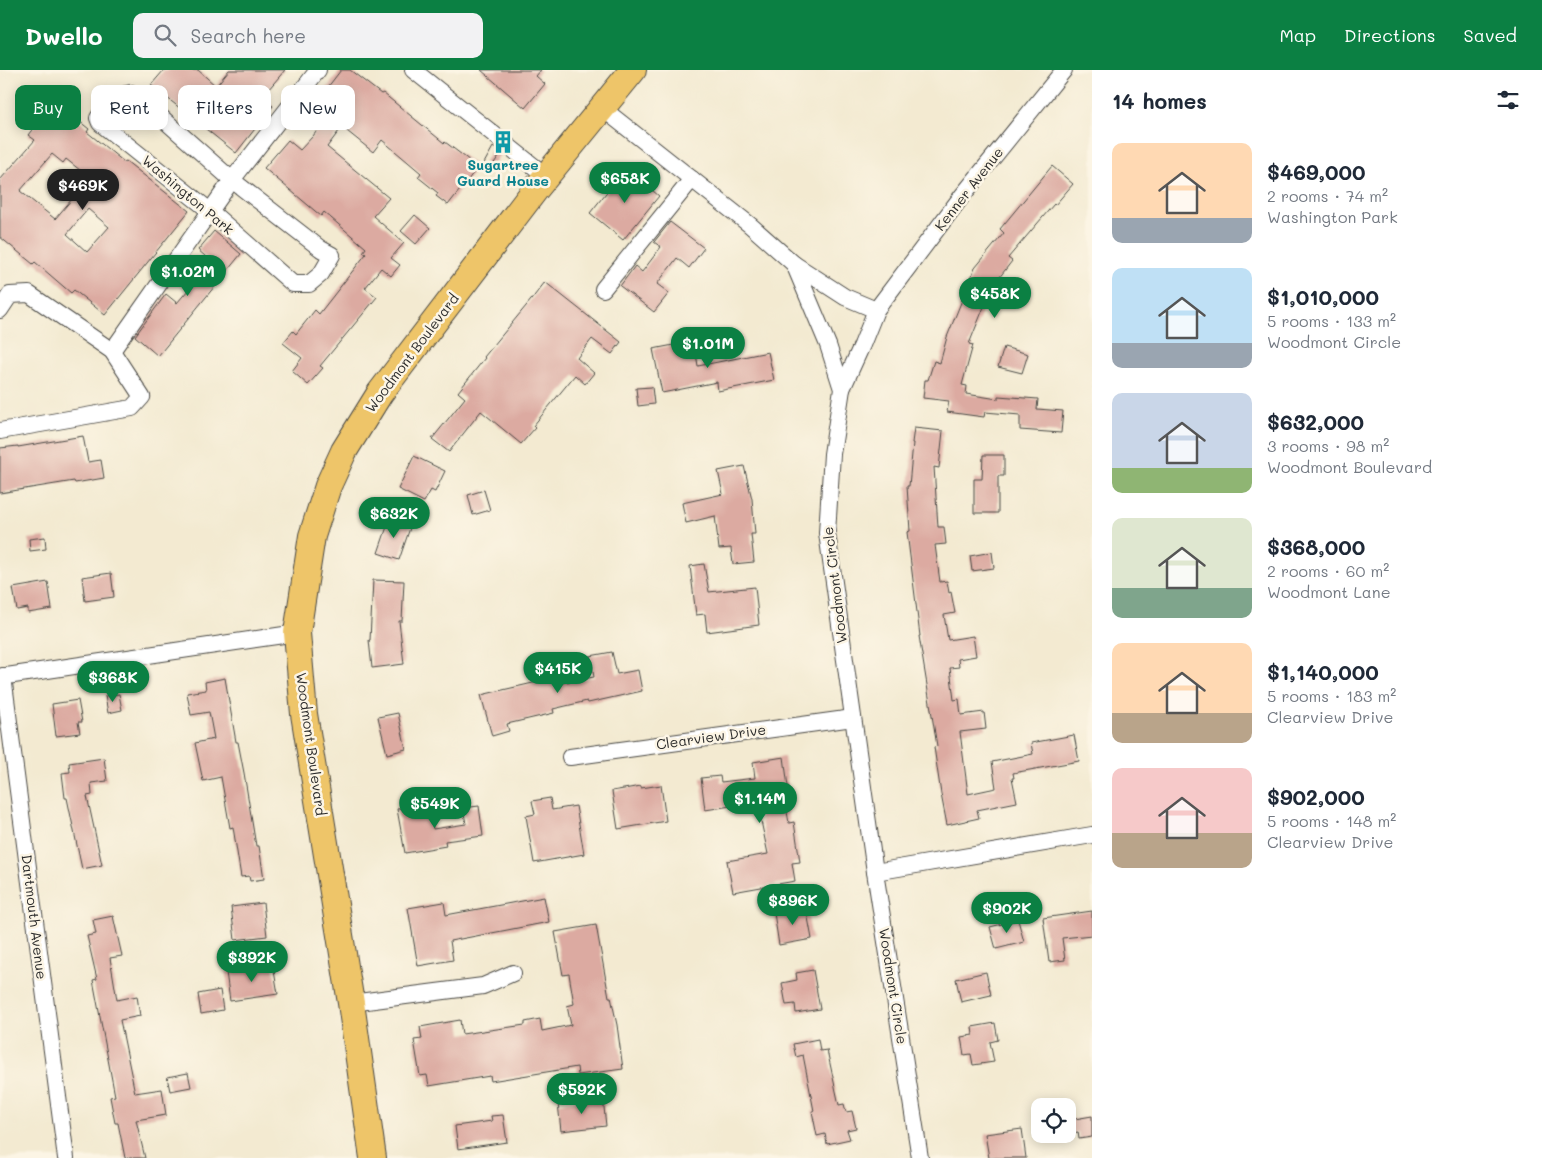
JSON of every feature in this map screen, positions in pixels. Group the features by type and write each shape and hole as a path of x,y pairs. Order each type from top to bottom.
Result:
{"main road":[{"name":"Woodmont Boulevard","path":"373,1158 351,1003 304,714 297,633 312,536 328,486 344,450 380,393 546,176 633,70"}],"street":[{"path":"112,351 232,180 318,70"},
{"path":"412,70 546,176"},
{"name":"Kenner Avenue","path":"842,389 876,310 962,196 1064,70"},
{"name":"Washington Park","path":"131,93 232,180 321,249 332,255 321,274 309,284 293,284 210,211 100,122 98,118 115,98 131,93"},
{"name":"Woodmont Circle","path":"602,108 750,225 794,264 828,345 842,389 832,454 826,533 875,872 920,1158"},
{"path":"604,289 692,179"},
{"path":"794,264 845,297 876,310"},
{"path":"0,310 10,294 29,294 112,351 142,398 132,408 0,431"},
{"path":"2,676 297,633"},
{"name":"Dartmouth Avenue","path":"2,676 66,1158"},
{"name":"Clearview Drive","path":"570,757 853,718"},
{"path":"875,872 1092,835"},
{"path":"351,1003 483,986 513,973"}],"building":[{"path":"164,70 198,70 215,85 178,85 178,107 168,99 168,85 151,85"},
{"path":"229,70 285,70 271,86 217,85"},
{"path":"341,70 350,70 381,94 383,93 444,143 478,167 448,205 436,196 438,193 418,177 421,173 382,140 373,152 346,130 355,130 355,85 329,85"},
{"path":"481,70 541,70 536,76 545,84 525,108"},
{"path":"81,123 89,129 87,132 189,211 105,315 74,290 71,293 35,262 33,264 0,237 0,180 35,140 28,135 32,130 81,130","holes":["52,154 63,163 66,159 90,178 55,219 20,191","88,209 109,227 87,252 67,234"]},
{"path":"207,130 254,130 236,153"},
{"path":"318,130 340,130 327,147 389,198 373,216 404,243 391,258 400,265 391,276 381,268 365,288 377,297 320,366 323,368 308,385 292,371 302,358 283,343 293,331 296,334 315,310 319,314 366,254 363,252 366,248 324,212 321,216 264,168 288,140 300,150"},
{"path":"493,147 501,153 490,169 483,165"},
{"path":"1052,166 1073,184 1008,258 1012,261 992,287 969,344 973,345 962,385 967,386 966,394 998,399 998,396 1038,399 1037,409 1063,411 1061,433 1020,430 1020,415 985,412 984,417 947,412 949,401 923,398 925,380 928,380 934,361 940,363 947,337 975,268 1004,233 1000,229"},
{"path":"626,168 659,196 623,240 590,213"},
{"path":"415,215 430,228 416,244 401,231"},
{"path":"670,222 704,248 689,268 677,258 657,284 669,293 654,312 620,286 635,266 642,272 661,247 654,242"},
{"path":"214,231 241,254 158,356 135,336 166,294 177,303 212,262 198,250"},
{"path":"545,282 621,342 612,354 592,339 577,358 594,373 585,384 575,375 533,426 535,428 521,444 481,411 449,452 432,439 465,398 458,392"},
{"path":"694,341 698,366 768,352 774,380 718,391 717,382 662,393 653,349"},
{"path":"1004,347 1028,354 1022,373 998,367"},
{"path":"652,387 654,404 638,406 636,388"},
{"path":"914,428 943,431 939,468 934,467 938,527 944,527 946,544 935,545 940,582 947,581 955,613 944,615 948,640 973,636 976,656 958,659 959,667 950,668 954,700 959,699 961,715 984,712 986,729 960,732 968,794 996,788 992,762 1033,754 1031,743 1074,735 1079,761 1013,773 1014,778 1012,778 1017,802 977,810 979,818 947,825 934,747 937,746 919,636 907,532 910,531 907,486 909,486"},
{"path":"83,436 88,462 101,460 104,478 0,493 0,448 18,447"},
{"path":"983,455 1004,455 1004,476 998,476 998,513 974,513 974,479 982,479"},
{"path":"414,456 445,471 435,492 431,490 424,502 398,489"},
{"path":"744,466 752,499 755,534 751,534 754,562 733,564 731,548 719,549 715,516 686,523 682,503 723,494 718,471"},
{"path":"484,490 490,510 473,515 468,495"},
{"path":"390,518 411,525 399,560 378,553"},
{"path":"45,537 46,549 30,551 29,539"},
{"path":"992,552 994,568 972,571 970,556"},
{"path":"704,564 709,592 755,587 759,625 707,632 705,614 696,615 690,566"},
{"path":"111,573 114,597 85,601 82,577"},
{"path":"373,580 404,581 402,621 399,621 404,664 372,668 369,640"},
{"path":"48,582 52,609 28,613 28,608 17,610 13,588"},
{"path":"612,652 617,674 638,670 642,691 553,709 554,713 507,724 509,731 492,736 481,695 559,677 561,683 594,677 590,656"},
{"path":"225,678 256,846 259,846 264,879 250,881 249,876 241,877 233,827 230,828 221,777 203,781 195,743 214,739 209,712 191,715 187,693 206,690 205,682"},
{"path":"119,694 122,710 108,713 105,696"},
{"path":"78,700 82,722 78,722 80,733 56,736 52,704"},
{"path":"398,713 406,749 387,754 378,717"},
{"path":"784,757 789,794 784,795 789,823 794,822 800,862 792,863 795,881 733,892 727,861 768,854 757,802 705,810 701,778 720,776 721,782 755,778 753,762"},
{"path":"104,758 107,781 91,783 92,795 87,796 102,865 82,869 67,798 65,798 62,773 70,772 69,763"},
{"path":"661,785 666,821 618,829 612,791"},
{"path":"550,798 552,810 576,806 584,854 534,863 526,816 535,814 532,801"},
{"path":"416,806 417,813 430,810 433,829 466,824 463,808 479,806 483,836 445,841 446,846 405,853 397,809"},
{"path":"544,897 549,922 450,941 453,960 418,966 408,908 444,902 446,915"},
{"path":"263,903 267,936 235,940 231,907"},
{"path":"806,907 812,939 779,945 774,913"},
{"path":"1092,911 1092,935 1062,938 1065,960 1049,962 1043,918"},
{"path":"113,916 122,956 110,958 117,1000 137,996 140,1016 120,1020 135,1093 162,1089 166,1115 136,1120 145,1158 125,1158 118,1123 115,1123 110,1097 115,1096 93,980 97,979 87,936 96,934 93,920"},
{"path":"1018,920 1024,942 996,949 990,927"},
{"path":"596,925 609,997 611,997 617,1025 623,1069 578,1075 577,1067 491,1081 490,1076 429,1086 427,1075 420,1076 414,1040 422,1039 420,1027 460,1020 462,1034 525,1025 525,1022 540,1019 542,1031 571,1025 567,1006 574,1004 569,974 563,975 555,932"},
{"path":"273,965 278,994 230,1001 226,972"},
{"path":"813,970 820,1009 796,1013 795,1004 786,1005 782,983 797,980 796,973"},
{"path":"986,972 991,995 961,1002 956,979"},
{"path":"220,990 223,1010 201,1014 198,994"},
{"path":"995,1023 998,1040 990,1042 994,1062 973,1065 971,1054 964,1055 961,1037 973,1035 972,1027"},
{"path":"818,1039 820,1051 827,1050 839,1105 844,1104 846,1112 852,1111 856,1128 847,1130 850,1139 827,1144 825,1134 817,1136 803,1055 796,1057 793,1044"},
{"path":"188,1073 191,1087 170,1091 167,1077"},
{"path":"603,1098 606,1126 561,1131 558,1103"},
{"path":"503,1115 507,1142 458,1149 455,1126 492,1121 491,1116"},
{"path":"1092,1116 1092,1137 1079,1139 1078,1132 1076,1132 1076,1119"},
{"path":"1022,1129 1026,1158 989,1158 985,1134"}],"place":[{"name":"Sugartree Guard House","path":"503,142"}]}
